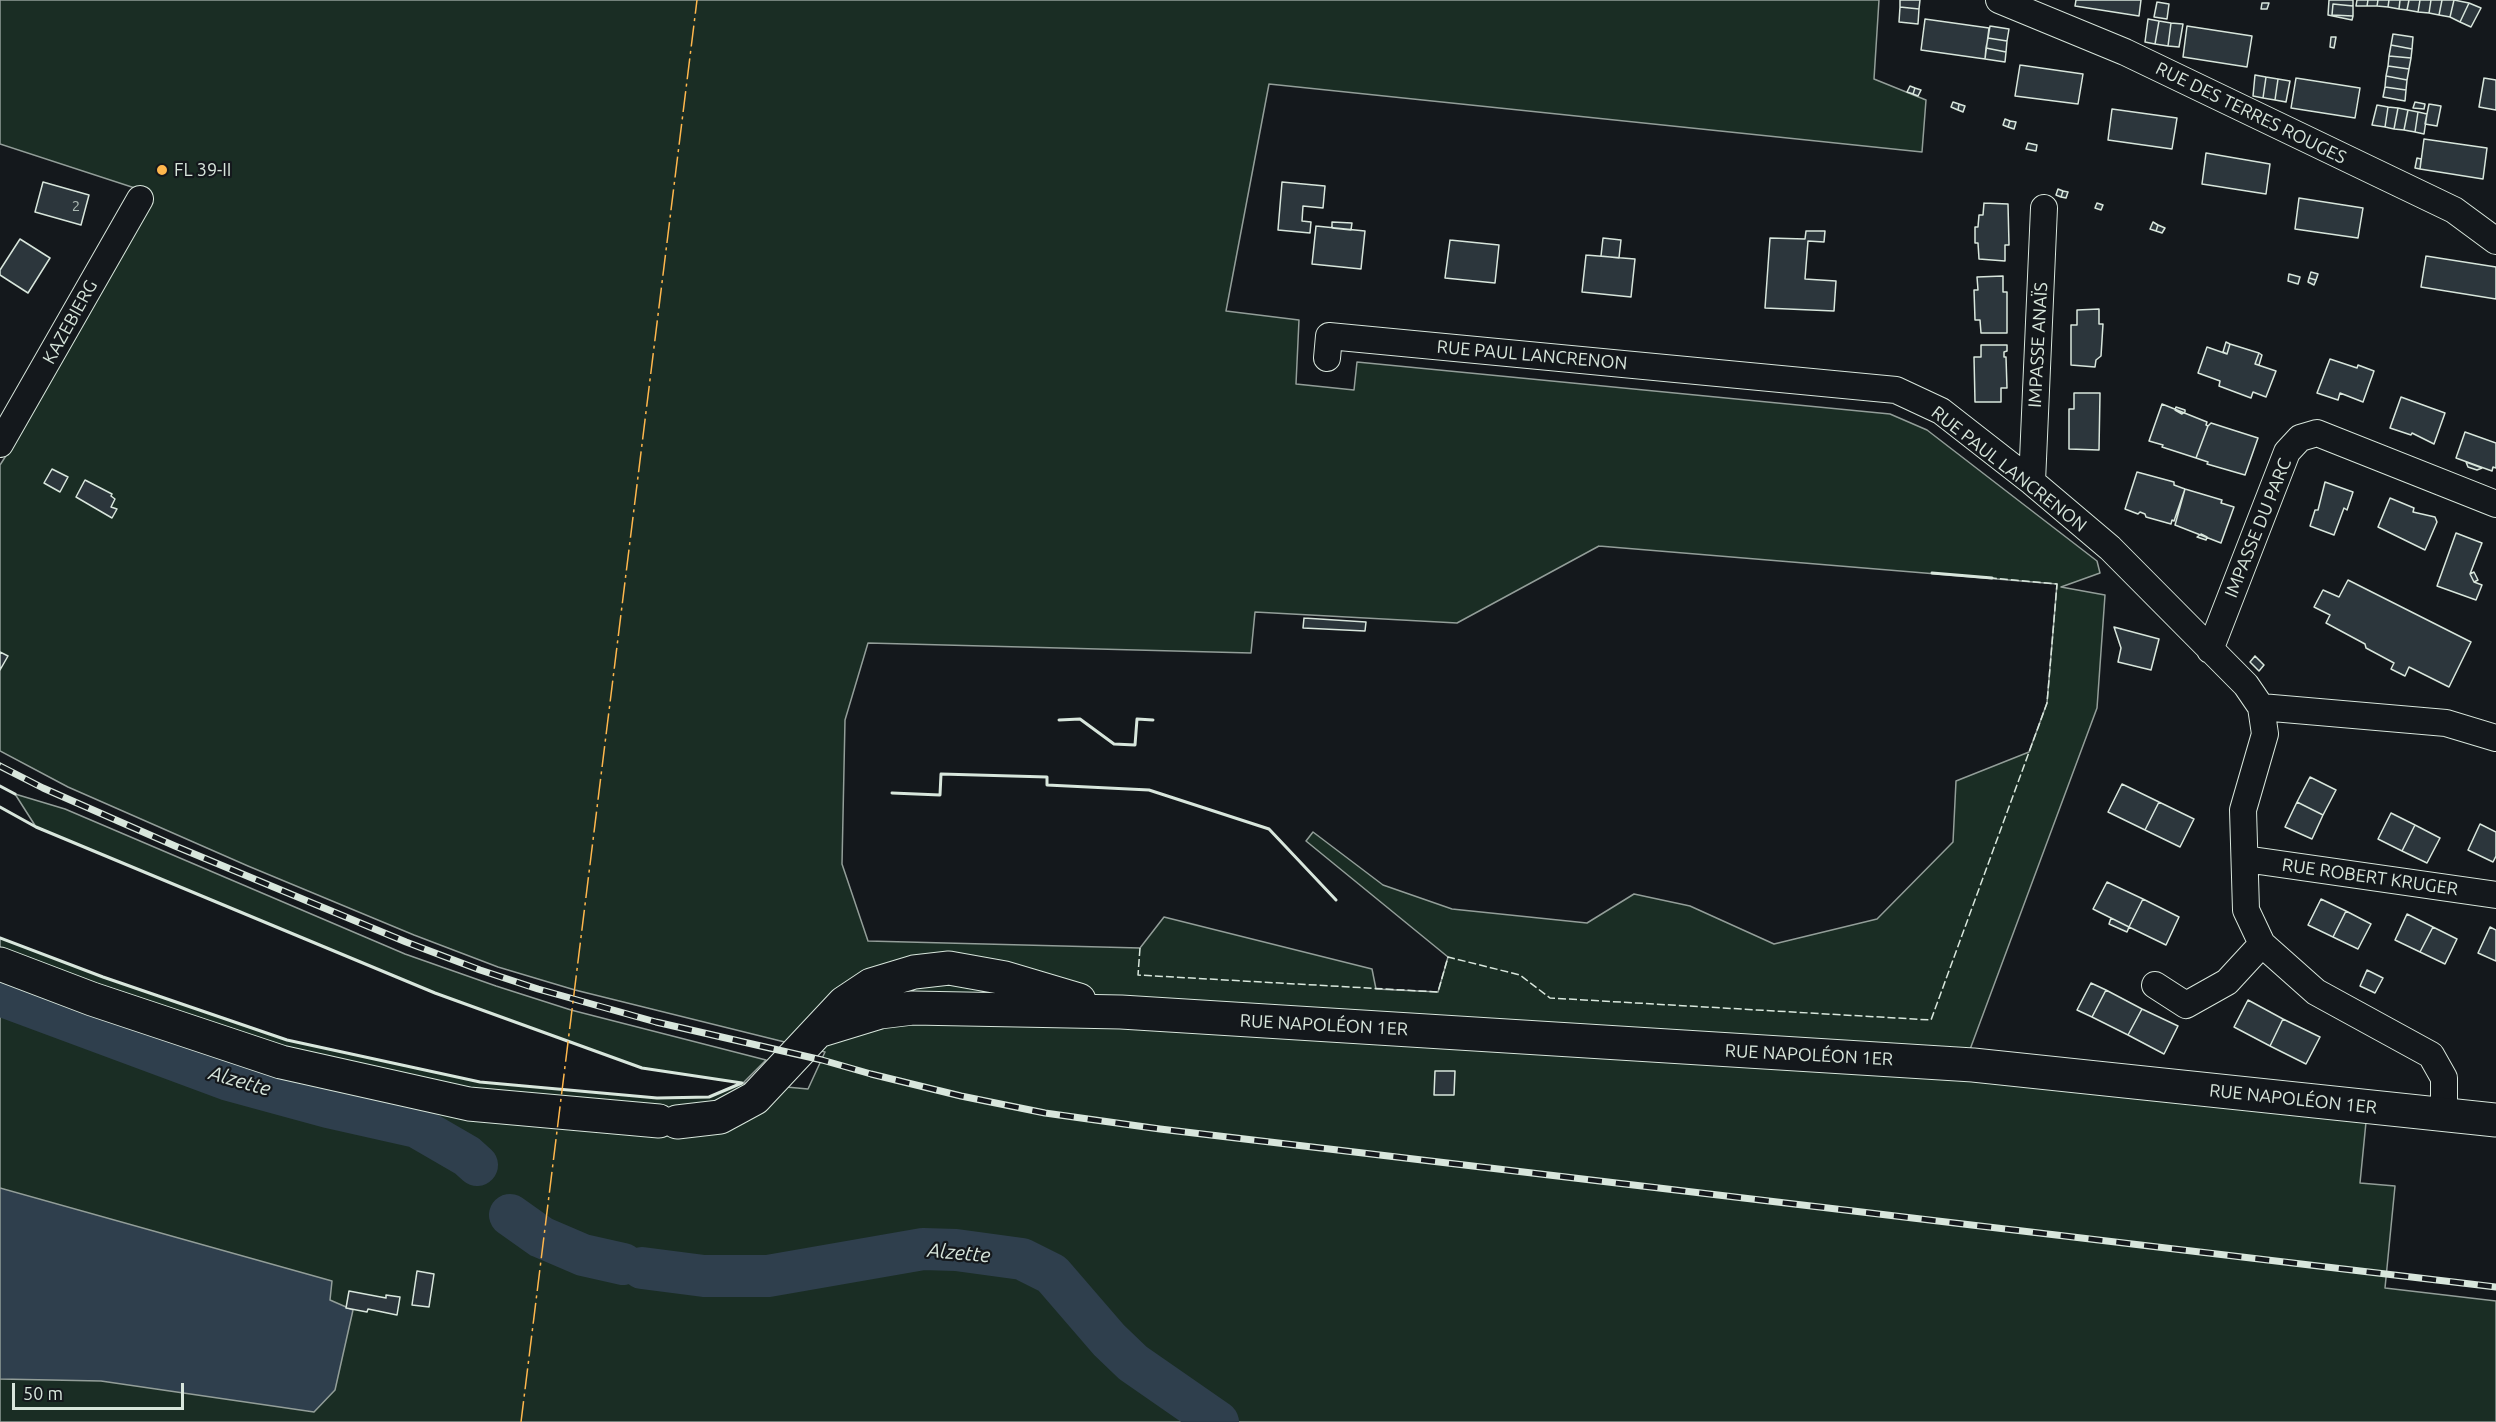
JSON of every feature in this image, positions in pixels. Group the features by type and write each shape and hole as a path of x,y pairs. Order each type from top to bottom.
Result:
{"main road":[{"name":"RUE NAPOLÉON 1ER","path":"0,964 92,999 282,1062 469,1104 668,1121 720,1117 755,1098 844,1004 871,985 914,972 949,968 1005,978 1121,1012 1985,1066 2496,1120"}],"street":[{"name":"RUE DES TERRES ROUGES","path":"1999,0 2125,52 2454,210 2496,241"},
{"name":"KAZEBIERG","path":"3,433 140,199"},
{"name":"IMPASSE ANAÏS","path":"2032,482 2044,208"},
{"name":"RUE PAUL LANCRENON","path":"1328,358 1329,336 1896,390 1941,411 2032,482 2109,548 2246,685 2261,707"},
{"name":"IMPASSE DU PARC","path":"2210,650 2287,452 2300,438 2317,433 2496,504"},
{"path":"2444,1115 2444,1078 2431,1055 2316,992 2262,944 2246,910 2243,810 2265,734 2261,707 2446,723 2496,738"},
{"name":"RUE ROBERT KRUGER","path":"2245,859 2496,895"},
{"path":"2156,985 2186,1005 2227,982 2262,944"}],"green space":[{"path":"0,0 1879,0 1874,79 1926,100 1922,152 1269,84 1226,311 1299,320 1296,384 1354,390 1357,362 1890,414 1927,430 2097,561 2100,573 2061,587 2105,595 2097,708 1959,1079 2366,1122 2360,1183 2395,1186 2385,1288 2496,1301 2496,1422 0,1422 0,938 103,977 287,1040 480,1082 657,1098 709,1097 741,1083 642,1068 435,993 36,827 15,794 65,809 405,954 571,1010 766,1060 743,1083 808,1089 825,1052 575,990 498,967 248,866 68,787 0,751 0,465 20,434 144,191 0,144","holes":["1599,546 2057,584 2047,703 2029,752 1956,781 1953,842 1877,919 1774,944 1690,906 1634,894 1587,923 1452,909 1383,885 1313,832 1306,841 1448,957 1438,992 1376,989 1372,969 1164,917 1140,948 868,941 842,864 845,720 868,643 1251,653 1255,612 1457,623","914,973 913,1008 871,985"]}],"water":[{"path":"0,1188 332,1281 330,1300 353,1310 335,1390 314,1412 101,1381 0,1379"}],"building":[{"path":"1900,0 1920,0 1919,9 1900,7"},
{"path":"2076,0 2141,0 2139,16 2075,6"},
{"path":"2329,0 2353,0 2353,6 2333,4 2332,15 2353,16 2352,20 2328,15"},
{"path":"2357,0 2368,0 2367,6 2356,6"},
{"path":"2368,0 2378,0 2377,6 2367,6"},
{"path":"2378,0 2389,0 2388,7 2377,6"},
{"path":"2389,0 2400,0 2399,9 2388,7"},
{"path":"2400,0 2409,0 2407,10 2399,9"},
{"path":"2409,0 2420,0 2418,12 2407,10"},
{"path":"2420,0 2431,0 2429,13 2418,12"},
{"path":"2431,0 2442,0 2439,15 2429,13"},
{"path":"2442,0 2454,0 2450,17 2439,15"},
{"path":"2454,0 2469,3 2460,22 2450,17"},
{"path":"2157,2 2169,4 2167,19 2154,17"},
{"path":"2262,3 2269,3 2267,9 2261,9"},
{"path":"2469,3 2481,8 2471,27 2460,22"},
{"path":"2333,4 2353,6 2353,16 2332,15"},
{"path":"1900,7 1919,9 1918,24 1899,22"},
{"path":"1925,19 1989,28 1985,59 1921,50"},
{"path":"2148,19 2159,21 2155,44 2145,42"},
{"path":"2159,21 2171,23 2168,46 2155,44"},
{"path":"2171,23 2183,24 2179,47 2168,46"},
{"path":"1990,26 2009,29 2007,41 1988,38"},
{"path":"2187,26 2252,36 2247,67 2183,57"},
{"path":"2393,34 2413,37 2412,49 2391,45"},
{"path":"2331,37 2336,37 2334,48 2330,47"},
{"path":"1988,38 2007,41 2006,52 1986,48"},
{"path":"2391,45 2412,49 2411,58 2389,56"},
{"path":"1986,48 2006,52 2005,62 1985,59"},
{"path":"2389,56 2411,58 2409,69 2388,66"},
{"path":"2020,65 2083,74 2078,104 2015,96"},
{"path":"2388,66 2409,69 2407,80 2386,76"},
{"path":"2255,75 2266,77 2263,98 2253,96"},
{"path":"2386,76 2407,80 2406,90 2385,87"},
{"path":"2266,77 2278,79 2275,100 2263,98"},
{"path":"2296,78 2360,88 2355,118 2291,108"},
{"path":"2484,78 2496,80 2496,110 2479,107"},
{"path":"2278,79 2290,81 2286,102 2275,100"},
{"path":"1910,86 1915,88 1913,94 1907,92"},
{"path":"2385,87 2406,90 2405,101 2383,97"},
{"path":"1915,88 1921,90 1918,96 1913,94"},
{"path":"1953,102 1959,104 1958,110 1951,107"},
{"path":"2415,102 2425,104 2424,109 2413,108"},
{"path":"1959,104 1965,106 1963,112 1958,110"},
{"path":"2429,104 2441,106 2437,126 2425,124"},
{"path":"2377,105 2388,107 2385,127 2372,125"},
{"path":"2388,107 2398,108 2394,129 2385,127"},
{"path":"2398,108 2408,110 2404,130 2394,129"},
{"path":"2112,109 2177,118 2172,149 2108,140"},
{"path":"2408,110 2418,112 2415,132 2404,130"},
{"path":"2418,112 2427,114 2424,134 2415,132"},
{"path":"2005,119 2010,121 2008,127 2003,125"},
{"path":"2010,121 2016,122 2014,129 2008,127"},
{"path":"2424,139 2487,148 2483,179 2420,169"},
{"path":"2028,143 2037,145 2036,151 2026,149"},
{"path":"2206,153 2270,164 2266,194 2202,184"},
{"path":"2417,158 2421,159 2420,169 2415,168"},
{"path":"43,182 89,195 81,225 35,212"},
{"path":"1282,182 1325,186 1323,208 1303,206 1302,221 1311,222 1310,233 1278,230"},
{"path":"2058,189 2063,191 2061,197 2056,195"},
{"path":"2063,191 2068,192 2066,198 2061,197"},
{"path":"2299,198 2363,208 2358,238 2295,229"},
{"path":"1984,203 2008,204 2009,245 2005,245 2005,261 1979,259 1978,243 1975,243 1975,227 1978,227 1979,215 1983,215"},
{"path":"2097,203 2103,205 2101,210 2095,208"},
{"path":"1332,222 1352,223 1351,230 1332,228"},
{"path":"2153,222 2158,225 2156,231 2150,229"},
{"path":"2158,225 2165,228 2162,233 2156,231"},
{"path":"1316,226 1365,231 1361,269 1312,264"},
{"path":"1806,231 1825,231 1824,242 1808,241 1805,279 1836,281 1834,311 1765,308 1770,238 1805,239"},
{"path":"1603,238 1621,240 1619,258 1601,256"},
{"path":"20,239 50,258 28,293 0,275 0,270"},
{"path":"1450,240 1499,245 1495,283 1445,278"},
{"path":"1586,255 1635,259 1631,297 1582,292"},
{"path":"2426,256 2496,267 2496,299 2421,287"},
{"path":"2311,272 2318,274 2316,280 2309,278"},
{"path":"2289,274 2300,277 2298,284 2288,281"},
{"path":"2003,276 2003,292 2007,292 2007,333 1981,333 1980,320 1975,320 1974,290 1978,290 1977,277"},
{"path":"2309,278 2316,280 2314,285 2308,282"},
{"path":"2099,309 2099,324 2103,324 2101,356 2096,360 2095,367 2071,365 2071,325 2077,325 2077,310"},
{"path":"2226,342 2230,344 2227,354 2223,352"},
{"path":"2230,344 2259,353 2255,364 2276,371 2266,397 2253,392 2251,398 2219,386 2220,381 2198,373 2207,347 2227,354"},
{"path":"1981,345 2007,345 2004,357 2006,357 2007,388 2001,388 2001,402 1975,402 1974,357 1981,357"},
{"path":"2259,353 2262,355 2259,365 2255,364"},
{"path":"2330,359 2374,371 2363,402 2340,393 2338,400 2317,393"},
{"path":"2074,393 2100,393 2099,450 2069,449 2069,409 2074,409"},
{"path":"2401,397 2445,413 2434,444 2412,433 2411,435 2390,428"},
{"path":"2162,404 2207,422 2208,426 2196,458 2149,441"},
{"path":"2176,407 2185,412 2182,414 2175,410"},
{"path":"2211,423 2258,438 2245,475 2207,464 2208,462 2196,458"},
{"path":"2465,432 2496,443 2496,468 2493,467 2492,471 2456,458"},
{"path":"2466,462 2482,468 2477,470 2468,467"},
{"path":"52,469 68,477 60,492 44,483"},
{"path":"2137,472 2174,482 2174,485 2185,489 2171,524 2125,509"},
{"path":"85,480 112,494 111,496 115,499 111,507 117,509 112,518 76,497"},
{"path":"2325,482 2353,492 2334,535 2310,526 2315,510 2318,510"},
{"path":"2185,489 2222,500 2221,503 2234,507 2221,543 2175,525"},
{"path":"2390,498 2414,508 2413,512 2435,517 2437,522 2425,550 2378,527"},
{"path":"2456,533 2482,543 2470,574 2474,582 2482,585 2476,600 2437,586"},
{"path":"2201,534 2207,537 2206,540 2197,537"},
{"path":"2474,572 2478,580 2474,582 2470,574"},
{"path":"2348,580 2471,642 2449,687 2409,667 2405,676 2391,669 2394,663 2326,623 2330,615 2314,607 2323,590 2339,597"},
{"path":"1304,618 1366,622 1365,631 1303,628"},
{"path":"2114,627 2159,639 2151,670 2118,662 2121,648"},
{"path":"0,652 8,656 0,670"},
{"path":"2255,656 2264,665 2259,671 2250,662"},
{"path":"2310,777 2336,790 2323,815 2297,802"},
{"path":"2122,784 2159,802 2145,830 2108,812"},
{"path":"2159,802 2194,819 2180,847 2145,830"},
{"path":"2297,802 2323,815 2312,839 2285,827"},
{"path":"2391,813 2415,825 2402,851 2378,839"},
{"path":"2480,824 2496,832 2496,856 2493,862 2468,850"},
{"path":"2415,825 2440,838 2427,863 2402,851"},
{"path":"2107,882 2143,899 2129,927 2093,909"},
{"path":"2143,899 2179,917 2166,945 2129,927"},
{"path":"2321,899 2346,911 2333,937 2308,925"},
{"path":"2346,911 2371,924 2358,949 2333,937"},
{"path":"2407,914 2433,927 2420,952 2395,940"},
{"path":"2111,918 2129,927 2127,932 2109,924"},
{"path":"2433,927 2457,939 2445,964 2420,952"},
{"path":"2490,927 2496,930 2496,961 2478,953"},
{"path":"2367,970 2383,978 2375,993 2360,986"},
{"path":"2091,983 2106,990 2092,1017 2077,1010"},
{"path":"2106,990 2142,1009 2128,1035 2092,1017"},
{"path":"2248,1000 2283,1019 2270,1046 2234,1027"},
{"path":"2142,1009 2178,1026 2164,1054 2128,1035"},
{"path":"2283,1019 2320,1037 2306,1064 2270,1046"},
{"path":"1435,1071 1455,1071 1454,1095 1434,1095"},
{"path":"417,1271 434,1274 429,1307 412,1305"},
{"path":"349,1291 386,1298 386,1295 400,1297 397,1315 368,1309 367,1312 346,1308"}],"waterway":[{"name":"Alzette","path":"0,995 229,1080 328,1107 417,1127 467,1156 477,1165"},
{"name":"Alzette","path":"510,1215 541,1237 583,1255 623,1264"},
{"name":"Alzette","path":"642,1268 704,1276 768,1276 923,1249 956,1250 1022,1259 1052,1274 1109,1340 1133,1363 1218,1422"}],"railway":[{"path":"0,766 43,788 175,846 406,942 480,970 656,1022 822,1060 961,1096 1045,1113 1160,1129 2496,1287"}],"fence":[{"path":"1140,948 1138,975 1438,992 1448,957 1520,975 1550,998 1931,1020 2047,703 2057,584 1992,578"}],"wall":[{"path":"1932,573 1992,578"},
{"path":"1059,720 1080,719 1114,744 1135,745 1137,719 1153,720"},
{"path":"892,793 940,795 941,774 1047,777 1047,785 1149,790 1269,829 1336,900"},
{"path":"0,786 15,794"},
{"path":"0,807 36,827 435,993 642,1068 742,1083"},
{"path":"0,938 103,977 287,1040 480,1082 657,1098 709,1097 742,1083"}],"power":[{"path":"521,1422 697,0"}],"place":[{"name":"FL 39-II","path":"162,170"}]}
